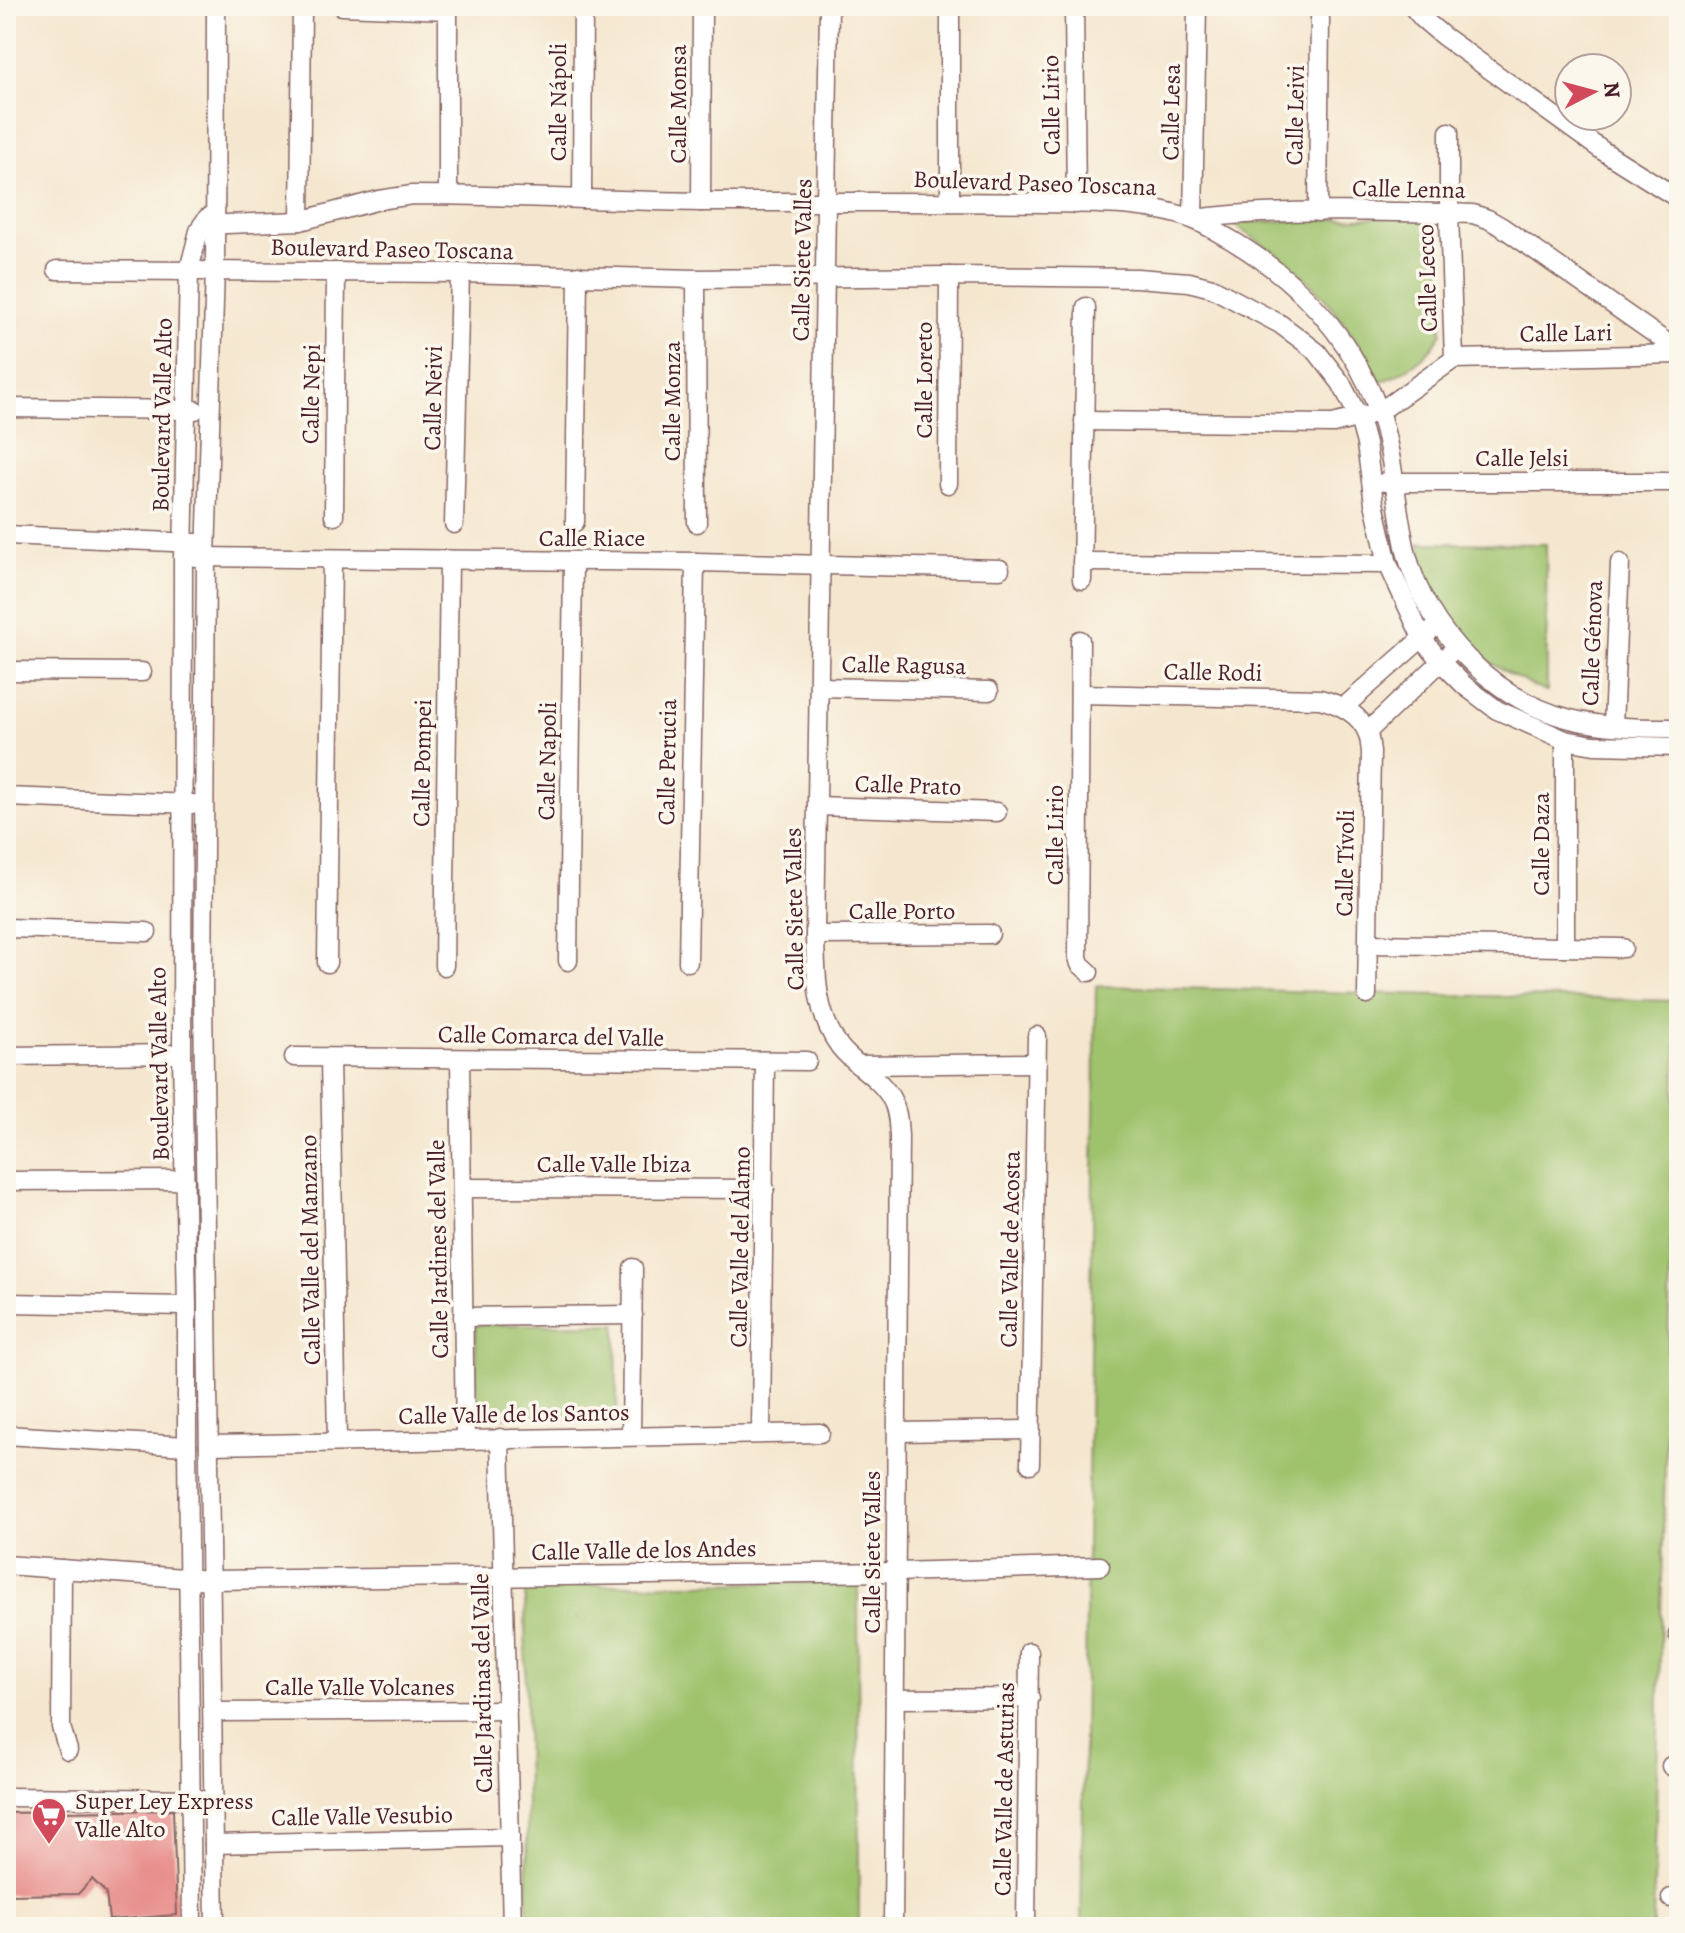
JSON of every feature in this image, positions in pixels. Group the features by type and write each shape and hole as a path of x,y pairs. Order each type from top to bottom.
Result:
{"street":[{"name":"Boulevard Valle Alto","path":"215,1927 203,997 206,550 215,270 210,219 216,6"},
{"path":"300,221 302,6"},
{"path":"342,6 448,8 448,195"},
{"name":"Calle Nápoli","path":"582,199 583,6"},
{"name":"Calle Monsa","path":"701,202 702,6"},
{"name":"Calle Siete Valles","path":"829,6 815,935 817,996 825,1022 841,1047 885,1089 897,1115 893,1927"},
{"path":"950,6 950,202"},
{"name":"Calle Lirio","path":"1074,6 1076,204"},
{"name":"Calle Lesa","path":"1193,219 1197,6"},
{"path":"1412,6 1423,19 1468,54 1603,151 1679,199"},
{"name":"Calle Leivi","path":"1318,212 1320,18"},
{"name":"Calle Lecco","path":"1084,421 1333,424 1379,412 1454,359 1449,132"},
{"name":"Boulevard Paseo Toscana","path":"210,219 300,221 379,200 412,195 701,202 1076,204 1126,206 1193,219 1255,255 1293,284 1316,306 1351,354 1379,412 1409,560 1418,585 1456,647 1504,690 1567,719 1613,726 1679,728"},
{"name":"Calle Lenna","path":"1193,219 1237,214 1318,212 1473,214 1488,219 1679,353"},
{"name":"Boulevard Valle Alto","path":"192,1927 182,1054 183,550 189,270 210,219"},
{"name":"Boulevard Paseo Toscana","path":"57,270 460,273 696,279 949,276 1137,278 1189,282 1212,288 1280,324 1317,352 1341,383 1359,418 1366,444 1370,482 1388,564 1422,638 1465,686 1497,710 1565,740 1594,745 1679,747"},
{"name":"Calle Nepi","path":"334,516 336,272"},
{"name":"Calle Neivi","path":"454,524 460,273"},
{"path":"575,522 578,275"},
{"name":"Calle Loreto","path":"948,484 949,276"},
{"name":"Calle Monza","path":"696,279 697,523"},
{"path":"1086,307 1082,571 1388,564"},
{"name":"Calle Lari","path":"1454,359 1679,353"},
{"path":"6,408 210,410"},
{"name":"Calle Jelsi","path":"1370,482 1673,482"},
{"name":"Calle Riace","path":"6,535 332,559 695,562 1000,569"},
{"path":"327,963 332,559"},
{"name":"Calle Pompei","path":"444,966 449,560"},
{"name":"Calle Napoli","path":"568,961 573,561"},
{"name":"Calle Perucia","path":"688,962 695,562"},
{"name":"Calle Génova","path":"1613,726 1620,563"},
{"path":"1439,622 1344,707 1367,732 1456,647"},
{"name":"Calle Lirio","path":"1080,640 1078,957 1080,964 1089,972"},
{"path":"6,671 142,672"},
{"name":"Calle Ragusa","path":"819,687 989,691"},
{"name":"Calle Rodi","path":"1080,694 1300,697 1320,699 1344,707"},
{"name":"Calle Tívoli","path":"1367,732 1371,752 1367,995"},
{"name":"Calle Daza","path":"1565,740 1565,947"},
{"path":"6,797 204,805"},
{"name":"Calle Prato","path":"817,806 997,812"},
{"path":"6,928 147,932"},
{"name":"Calle Porto","path":"815,935 990,934"},
{"path":"1368,944 1623,948"},
{"name":"Calle Valle de Acosta","path":"1030,1464 1037,1036"},
{"path":"6,1056 182,1054"},
{"name":"Calle Comarca del Valle","path":"294,1057 807,1061"},
{"name":"Calle Valle del Manzano","path":"330,1058 337,1441"},
{"name":"Calle Jardines del Valle","path":"460,1059 465,1439"},
{"name":"Calle Valle del Álamo","path":"761,1433 765,1062"},
{"path":"858,1065 1037,1063"},
{"path":"6,1181 185,1180"},
{"name":"Calle Valle Ibiza","path":"462,1188 765,1189"},
{"path":"631,1436 633,1268"},
{"path":"6,1303 187,1306"},
{"path":"463,1317 633,1315"},
{"path":"897,1432 1030,1430"},
{"name":"Calle Valle de los Santos","path":"209,1445 820,1433"},
{"path":"6,1435 187,1446"},
{"name":"Calle Jardinas del Valle","path":"500,1438 512,1927"},
{"name":"Calle Valle de los Andes","path":"6,1565 211,1580 896,1572 1100,1566"},
{"path":"62,1569 61,1727 68,1750"},
{"name":"Calle Valle de Asturias","path":"1026,1927 1029,1652"},
{"path":"895,1699 1030,1698"},
{"name":"Calle Valle Volcanes","path":"213,1712 507,1710"},
{"path":"6,1797 214,1799"},
{"name":"Calle Valle Vesubio","path":"214,1844 510,1837"}],"green space":[{"path":"1434,215 1440,224 1442,332 1431,349 1416,363 1381,382 1353,335 1307,280 1286,261 1231,223"},
{"path":"1419,543 1546,544 1547,692 1494,664 1462,636 1438,599"},
{"path":"1096,986 1677,1001 1653,1927 1081,1927"},
{"path":"616,1324 617,1414 478,1417 475,1325"},
{"path":"858,1582 859,1927 528,1927 525,1586"}],"building":[{"path":"173,1810 177,1915 109,1920 106,1893 92,1879 78,1894 6,1895 6,1813"}],"place":[{"name":"Super Ley Express Valle Alto","path":"49,1846"}]}
